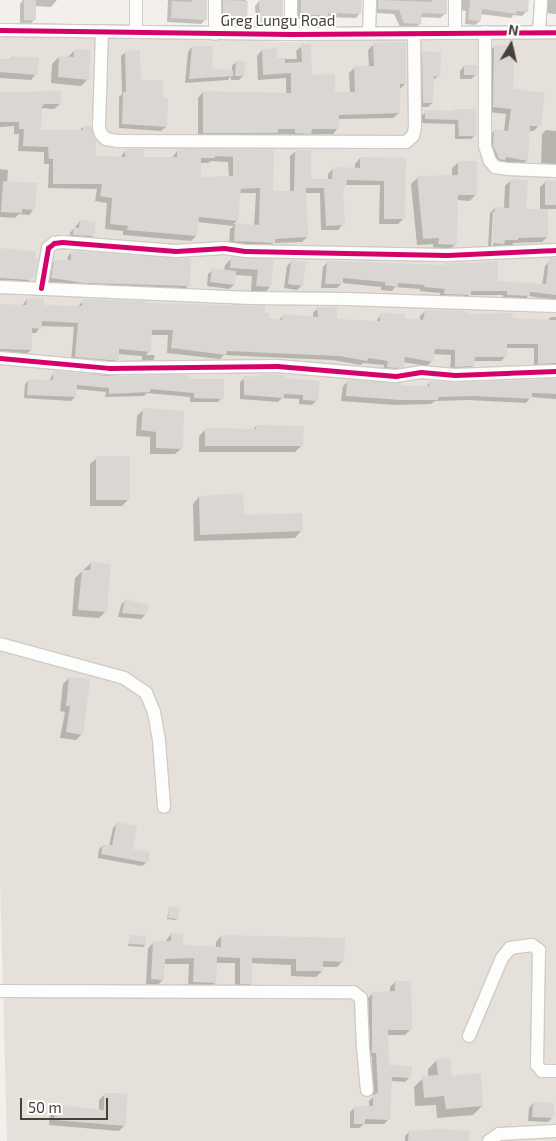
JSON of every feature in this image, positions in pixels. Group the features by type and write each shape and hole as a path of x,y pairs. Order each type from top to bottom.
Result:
{"street":[{"path":"136,0 136,32"},
{"path":"215,0 215,34"},
{"path":"291,0 291,34"},
{"path":"369,32 370,0"},
{"path":"455,0 455,33"},
{"path":"539,31 541,0"},
{"name":"Greg Lungu Road","path":"0,30 215,34 556,32"},
{"path":"102,31 99,128 106,138 117,141 406,142 413,136 415,127 414,34"},
{"path":"485,32 485,146 490,161 495,167 556,171"},
{"path":"40,288 48,248 54,243 62,242 166,251 224,248 246,251 437,255 556,250"},
{"path":"0,288 40,288 251,298 346,298 556,306"},
{"path":"0,358 109,368 268,366 396,376 421,372 455,375 556,371"},
{"path":"0,644 124,678 146,693 154,712 159,740 164,807"},
{"path":"469,1036 502,958 510,948 532,945 539,950 537,1065 542,1071 556,1071"},
{"path":"0,991 353,992 362,998 363,1048 367,1090"},
{"path":"489,1141 499,1134 556,1131"}],"shaded area":[{"path":"109,36 286,42 420,38 556,38 556,1141 7,1141 0,878 0,37"}],"building":[{"path":"24,0 36,0 36,20 24,20"},
{"path":"192,0 207,0 207,20 171,18 172,1 192,2"},
{"path":"223,0 248,1 247,20 223,20"},
{"path":"259,0 283,0 283,22 260,22"},
{"path":"301,0 362,0 361,14 328,13 329,19 320,19 320,15 301,15"},
{"path":"378,0 432,2 432,0 447,0 447,14 422,13 421,24 404,23 399,10 378,9"},
{"path":"470,0 529,0 528,12 516,11 516,14 482,9 481,21 468,20"},
{"path":"406,42 406,84 400,84 400,113 339,115 339,129 312,129 311,134 295,133 295,129 278,129 278,133 203,133 203,91 291,93 291,73 263,75 262,49 277,48 277,58 285,58 285,63 302,62 301,44 311,44 312,75 335,74 335,92 355,92 354,66 374,66 373,43"},
{"path":"494,45 515,46 513,89 545,93 541,126 530,126 528,161 506,157 505,160 499,159 493,145 494,129 508,131 511,109 493,107"},
{"path":"192,46 213,46 212,69 233,70 233,76 189,79"},
{"path":"74,49 91,50 89,80 58,77 59,56 74,57"},
{"path":"140,50 141,80 163,80 163,97 168,98 167,127 122,124 123,92 126,92 125,51"},
{"path":"422,51 441,52 440,77 434,76 433,103 423,103"},
{"path":"11,56 39,58 37,75 0,72 0,59 11,59"},
{"path":"236,61 245,61 245,76 235,76"},
{"path":"464,65 477,65 477,75 464,75"},
{"path":"61,91 61,104 44,104 42,107 41,130 83,130 83,126 91,126 96,140 96,156 125,157 125,149 144,149 144,157 177,157 177,149 274,150 273,191 294,191 295,150 311,150 311,179 332,179 333,167 360,168 360,157 406,158 405,219 384,219 384,181 347,180 346,187 343,187 345,225 326,226 324,188 306,188 308,237 275,239 275,243 234,241 235,223 259,225 260,188 241,189 238,221 199,217 197,236 127,230 128,226 110,224 112,198 100,196 102,184 53,184 53,159 49,159 48,147 23,146 24,129 19,129 19,122 0,122 0,92","holes":["215,156 233,157 233,176 201,177 201,158 215,158"]},
{"path":"454,109 476,109 476,136 459,136 458,120 425,119 425,110 454,111"},
{"path":"458,161 477,161 477,195 458,195 457,245 438,244 439,238 423,239 417,176 458,175"},
{"path":"510,179 528,180 526,209 548,209 548,237 505,240 504,244 492,243 495,207 509,208"},
{"path":"545,180 556,181 556,205 545,205"},
{"path":"3,181 37,183 35,210 22,209 22,213 1,212"},
{"path":"80,220 96,222 94,236 73,235 74,227 79,228"},
{"path":"0,248 36,252 35,259 38,259 35,276 30,280 0,278"},
{"path":"71,251 191,259 190,286 84,283 51,278 54,260 71,260"},
{"path":"231,257 274,260 271,287 256,286 258,270 230,268"},
{"path":"549,258 556,258 556,295 530,292 530,296 507,295 507,291 471,291 471,295 444,294 445,289 424,287 425,285 398,283 398,287 385,285 385,282 343,278 343,284 325,284 327,261 445,265 445,263 498,261 498,281 546,284"},
{"path":"291,260 306,262 303,286 288,284"},
{"path":"212,268 236,271 235,285 210,282"},
{"path":"27,298 44,299 44,305 82,306 82,299 145,301 145,303 265,306 265,313 269,313 269,318 282,320 283,314 318,317 317,307 337,307 337,319 380,321 380,313 405,314 405,318 423,320 425,310 467,311 466,314 513,313 512,318 556,320 556,363 538,364 538,344 507,344 507,357 475,357 474,366 455,367 455,350 435,349 433,362 405,357 404,367 396,368 387,367 388,361 368,358 367,361 339,356 227,351 226,355 171,348 173,330 152,330 151,352 119,349 119,360 109,360 75,357 78,323 42,321 42,329 32,328 32,350 0,349 0,304 26,305"},
{"path":"53,371 108,376 188,375 188,379 224,379 224,399 194,398 194,393 150,389 150,392 109,394 109,388 77,385 76,397 27,395 28,379 53,380"},
{"path":"260,374 286,375 285,378 320,381 318,401 303,400 303,395 284,394 284,398 244,395 244,376 260,377"},
{"path":"556,379 556,394 532,393 532,399 474,396 438,397 438,400 400,400 346,396 347,380 401,383 402,386 429,386 430,381 455,383"},
{"path":"143,408 184,411 183,449 156,448 156,432 141,430"},
{"path":"256,425 304,426 303,446 205,446 205,428 256,429"},
{"path":"96,456 130,456 130,500 96,500"},
{"path":"243,493 244,515 302,513 303,531 200,535 199,496"},
{"path":"91,562 111,564 107,612 78,610 82,570 90,570"},
{"path":"125,599 149,605 146,615 122,613"},
{"path":"69,677 90,679 83,735 66,732 70,706 66,706"},
{"path":"117,822 137,826 133,849 150,852 148,863 101,854 103,844 112,845"},
{"path":"169,906 180,908 178,919 168,918"},
{"path":"171,933 183,933 183,945 221,947 221,935 345,938 344,962 323,961 323,971 296,971 296,959 252,958 252,984 240,984 240,958 217,957 216,983 193,982 194,958 165,959 164,980 151,979 153,941 171,941"},
{"path":"130,935 146,936 146,945 129,944"},
{"path":"395,981 411,981 412,1030 388,1030 389,1065 412,1066 411,1078 392,1077 390,1120 365,1119 365,1124 354,1124 354,1106 373,1106 373,1095 378,1093 376,1053 372,1053 372,992 395,991"},
{"path":"450,1058 452,1076 481,1073 483,1106 446,1109 444,1096 424,1098 422,1076 438,1075 436,1059"},
{"path":"104,1093 127,1093 126,1126 54,1120 55,1105 104,1110"},
{"path":"533,1102 554,1103 554,1118 532,1117"},
{"path":"438,1129 470,1131 469,1141 408,1141 409,1131"}],"cycle path":[{"path":"0,30 291,34 556,32"},
{"path":"41,288 48,248 54,243 62,242 176,251 224,248 245,251 447,255 556,250"},
{"path":"0,358 109,368 277,366 396,376 421,372 455,375 556,371"}]}
